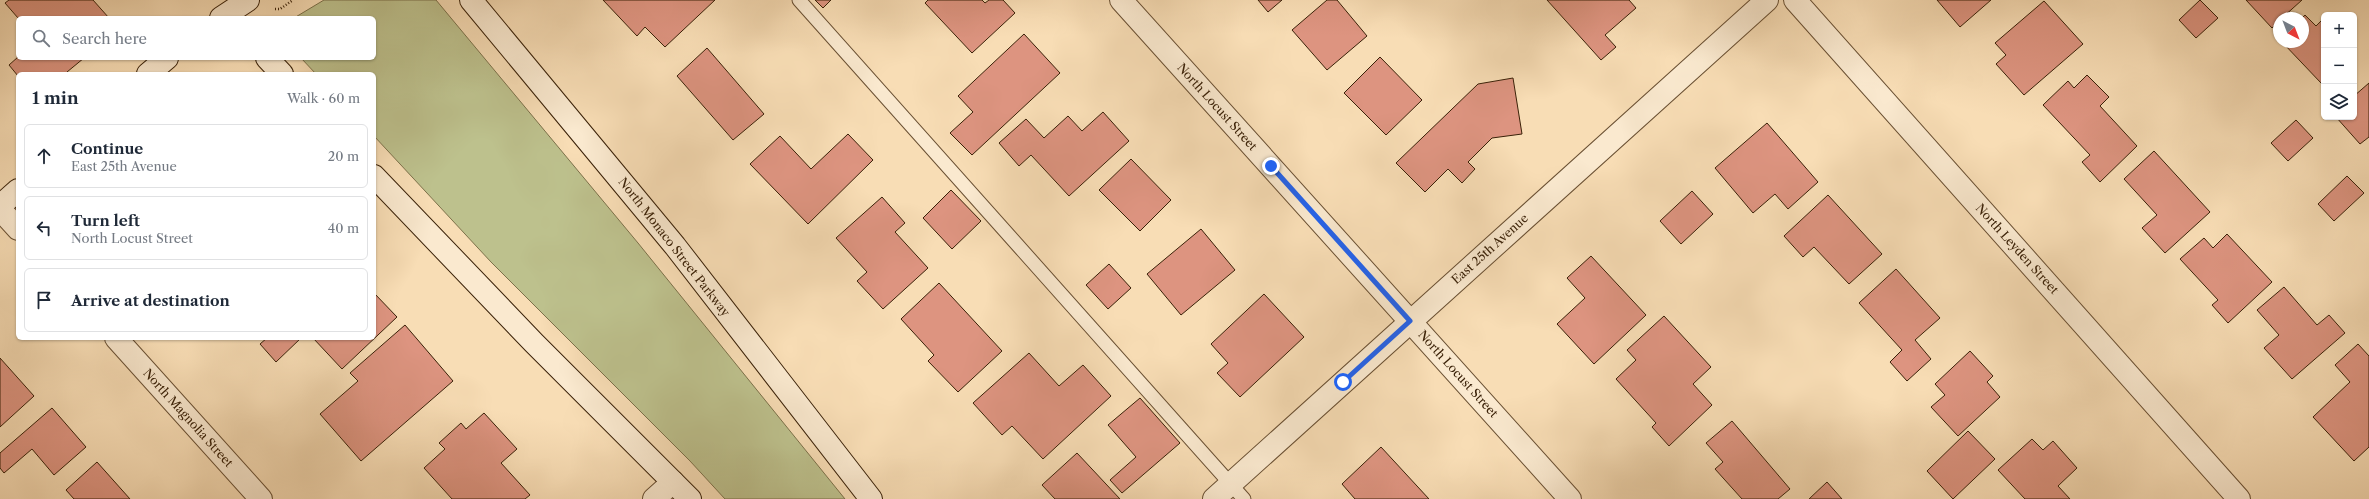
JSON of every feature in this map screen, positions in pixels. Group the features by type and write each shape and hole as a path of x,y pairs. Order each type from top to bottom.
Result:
{"street":[{"path":"223,12 248,0"},
{"name":"North Monaco Street Parkway","path":"471,0 675,246 871,499"},
{"name":"North Locust Street","path":"1121,0 1570,499"},
{"name":"East 25th Avenue","path":"1214,499 1237,492 1410,321 1767,0"},
{"name":"North Leyden Street","path":"1795,0 2239,499"},
{"path":"150,72 166,60"},
{"path":"270,60 280,72"},
{"path":"376,178 534,343 690,499"},
{"path":"16,192 0,208 16,227"},
{"name":"North Magnolia Street","path":"118,340 261,499"},
{"path":"654,499 673,482"}],"lane":[{"path":"799,0 1237,492"}],"green space":[{"path":"324,0 436,0 638,243 845,499 725,499 690,461 491,262 376,138 376,72 314,72 303,60 376,60 376,16 297,16"}],"building":[{"path":"9,0 93,0 107,16 16,16 5,3"},
{"path":"603,0 715,0 665,47 645,27 637,36"},
{"path":"815,0 831,0 823,8"},
{"path":"928,0 982,0 985,3 989,0 1003,0 1015,13 972,53 925,3"},
{"path":"1258,0 1282,0 1268,12"},
{"path":"1327,0 1337,0 1367,36 1327,70 1292,30"},
{"path":"1547,0 1629,0 1636,8 1605,35 1616,47 1601,60"},
{"path":"1937,0 1991,0 1960,27"},
{"path":"2200,0 2218,18 2196,38 2179,20"},
{"path":"2246,0 2302,0 2289,12 2273,12 2272,28"},
{"path":"2044,1 2083,44 2024,95 1996,64 2006,55 1995,43"},
{"path":"2309,19 2316,26 2321,21 2321,83 2288,48 2309,48"},
{"path":"1024,34 1060,73 972,155 950,133 973,112 958,96"},
{"path":"707,48 764,114 733,140 677,76"},
{"path":"1380,57 1422,100 1386,135 1344,93"},
{"path":"16,59 16,60 82,60 67,72 16,72 16,74 9,65"},
{"path":"2087,75 2109,97 2100,106 2137,146 2100,182 2082,162 2090,155 2043,105 2068,81 2074,88"},
{"path":"1513,78 1522,134 1492,138 1468,162 1475,169 1462,183 1448,169 1425,192 1396,163 1478,84"},
{"path":"2369,83 2369,137 2360,144 2339,120 2357,120 2357,93"},
{"path":"1103,112 1129,141 1069,196 1031,155 1019,166 999,143 1026,119 1044,138 1068,116 1082,131"},
{"path":"2296,120 2313,138 2288,161 2271,143"},
{"path":"1767,123 1818,182 1788,209 1775,194 1753,213 1715,168"},
{"path":"848,134 873,160 808,224 750,164 780,136 811,169"},
{"path":"2154,151 2210,212 2165,253 2142,228 2157,215 2124,179"},
{"path":"1131,159 1171,200 1140,231 1099,190"},
{"path":"2347,176 2364,193 2334,221 2318,204"},
{"path":"951,190 981,221 952,249 923,218"},
{"path":"1692,191 1713,214 1681,244 1660,221"},
{"path":"1828,195 1882,254 1849,284 1814,247 1803,257 1784,236"},
{"path":"882,197 905,223 895,232 928,268 883,309 857,281 867,272 836,238"},
{"path":"1201,229 1235,270 1181,315 1147,274"},
{"path":"2227,234 2272,282 2228,323 2212,305 2218,300 2180,259 2204,238 2213,248"},
{"path":"1591,256 1646,315 1594,364 1557,324 1585,298 1567,278"},
{"path":"1109,264 1131,288 1108,309 1086,285"},
{"path":"1896,269 1940,318 1915,340 1931,359 1907,381 1890,362 1902,350 1859,303"},
{"path":"939,283 1002,351 958,392 928,361 934,355 901,319"},
{"path":"2284,287 2317,325 2329,315 2345,333 2292,379 2264,348 2279,335 2257,310"},
{"path":"1264,294 1304,337 1240,397 1217,373 1228,363 1211,344"},
{"path":"376,295 397,317 376,337"},
{"path":"1664,316 1711,367 1693,384 1712,405 1669,446 1652,427 1656,423 1616,379 1636,360 1627,350"},
{"path":"405,325 453,381 361,461 320,414 358,381 350,373"},
{"path":"265,340 299,340 276,362 260,344"},
{"path":"315,340 373,340 342,369"},
{"path":"2358,344 2369,356 2369,447 2354,461 2313,417 2350,382 2335,365"},
{"path":"1970,351 1993,376 1987,382 2000,397 1958,436 1931,407 1945,395 1935,384"},
{"path":"1029,353 1059,386 1083,365 1111,396 1043,459 1012,426 1002,435 973,403"},
{"path":"0,358 34,396 0,427"},
{"path":"1140,398 1180,443 1122,493 1110,480 1136,457 1108,425"},
{"path":"52,408 86,447 54,475 32,449 4,473 0,468 0,453"},
{"path":"484,413 517,449 501,463 530,495 525,499 452,499 424,468 445,449 439,443 461,423 466,429"},
{"path":"1732,421 1790,489 1778,499 1742,499 1715,469 1723,462 1706,443"},
{"path":"1968,431 1995,459 1953,499 1927,471"},
{"path":"2032,439 2043,450 2053,441 2077,468 2058,486 2070,499 2025,499 1998,470"},
{"path":"1381,447 1429,499 1355,499 1342,484"},
{"path":"1077,453 1120,499 1055,499 1042,485"},
{"path":"97,462 130,499 74,499 66,490"},
{"path":"1827,482 1842,499 1809,499"}],"route":[{"path":"1271,166 1410,321 1343,382"}]}
